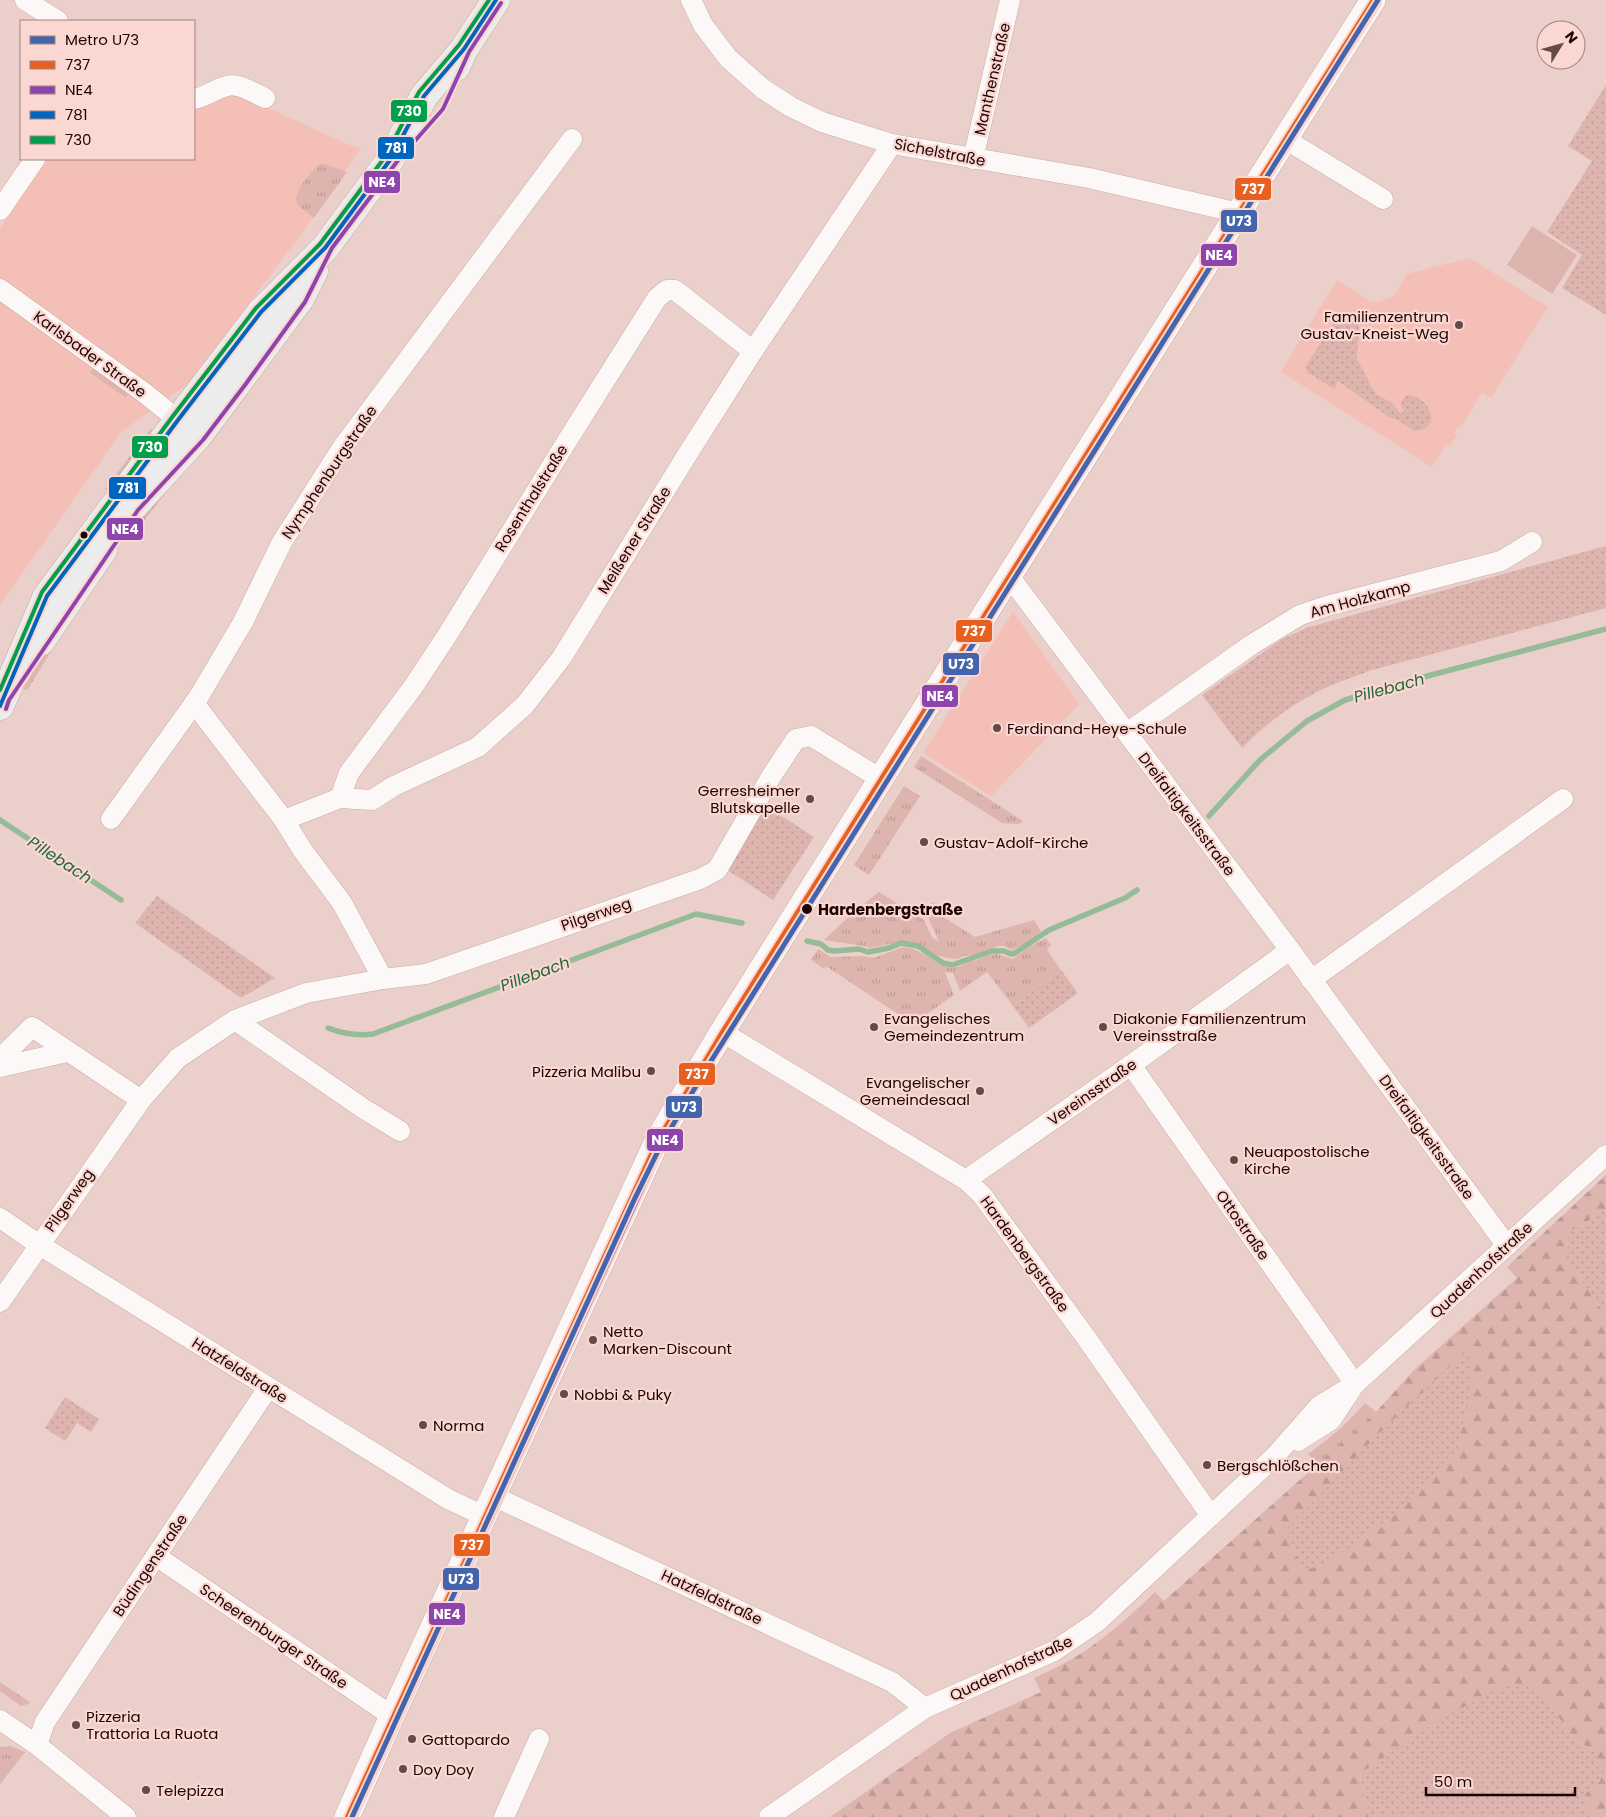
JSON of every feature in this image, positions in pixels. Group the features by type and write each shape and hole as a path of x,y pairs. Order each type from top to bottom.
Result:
{"main road":[{"path":"2,701 47,596 178,420 262,312 325,248 394,155 438,105 464,49 496,0"},
{"path":"133,506 198,436 300,300 325,248"},
{"path":"178,420 205,405 269,319 300,300"},
{"path":"2,701 175,442 179,428 178,420"}],"street":[{"name":"Sichelstraße","path":"691,0 703,25 728,58 763,89 791,107 822,122 892,144 1089,178 1239,213"},
{"name":"Manthenstraße","path":"973,159 1010,0"},
{"path":"347,1817 488,1506 658,1139 722,1032 1174,312 1239,213 1373,0"},
{"path":"28,1 56,20"},
{"path":"195,99 205,97 229,85 238,86 265,98"},
{"name":"Nymphenburgstraße","path":"111,820 194,703 243,622 282,542 342,448 572,139"},
{"path":"1285,139 1384,199"},
{"name":"Meißener Straße","path":"284,820 340,798 372,800 394,786 478,747 525,705 562,657 686,455 753,351 892,144"},
{"path":"0,210 34,160"},
{"name":"Karlsbader Straße","path":"0,289 142,391 178,420"},
{"name":"Rosenthalstraße","path":"340,798 349,773 428,665 658,298 667,290 675,290 753,351"},
{"name":"Am Holzkamp","path":"1127,733 1251,645 1300,615 1327,606 1501,561 1532,542"},
{"name":"Dreifaltigkeitsstraße","path":"1009,576 1290,950 1310,980 1507,1246"},
{"path":"194,703 284,820 342,903 383,979"},
{"name":"Pilgerweg","path":"0,1302 38,1244 140,1100 178,1058 235,1020 306,994 383,979 426,974 700,879 717,870 772,775 796,740 811,736 881,779"},
{"path":"1310,980 1563,799"},
{"name":"Vereinsstraße","path":"966,1180 1131,1065 1290,950"},
{"path":"235,1020 364,1109 400,1131"},
{"path":"0,1059 32,1027 140,1100"},
{"name":"Hardenbergstraße","path":"722,1032 966,1180 982,1195 1087,1339 1211,1516"},
{"path":"0,1067 67,1052"},
{"name":"Ottostraße","path":"1131,1065 1355,1384"},
{"name":"Quadenhofstraße","path":"769,1817 925,1708 1054,1651 1078,1636 1114,1608 1278,1453 1319,1406 1355,1384 1606,1155"},
{"name":"Hatzfeldstraße","path":"0,1218 38,1244 448,1499 488,1506 892,1682 925,1708"},
{"name":"Büdingenstraße","path":"36,1745 45,1722 268,1388"},
{"name":"Scheerenburger Straße","path":"156,1556 392,1716"},
{"path":"2,1726 36,1745 126,1817"},
{"path":"504,1817 539,1739"}],"shaded area":[{"path":"231,91 349,145 361,148 313,218 190,382 121,432 0,605 0,228 47,160 195,160 195,109 215,103"},
{"path":"1470,258 1548,307 1491,398 1482,392 1461,428 1458,426 1454,433 1457,435 1449,447 1446,445 1432,467 1281,372 1337,280 1372,303 1394,297 1407,274"},
{"name":"Ferdinand-Heye-Schule","path":"1013,612 1079,704 991,796 923,753"}],"green space":[{"path":"1606,85 1606,315 1562,288 1582,255 1547,232 1592,161 1568,146"},
{"path":"320,164 347,172 314,218 300,207 296,201 299,189"},
{"path":"1532,226 1577,255 1552,294 1507,265"},
{"path":"1338,316 1359,322 1357,359 1375,393 1392,403 1400,413 1404,412 1401,404 1405,396 1413,396 1421,400 1430,412 1431,418 1429,425 1424,429 1414,431 1398,420 1389,417 1338,381 1334,389 1307,372 1306,366"},
{"path":"94,367 129,393 126,398 90,373"},
{"path":"152,427 150,437 111,493 105,489"},
{"path":"193,457 137,530 131,525 149,501"},
{"path":"1606,546 1606,608 1372,670 1337,683 1287,710 1268,724 1242,748 1202,695 1282,639 1309,627"},
{"path":"68,623 28,689 25,690 24,688 48,644"},
{"path":"921,756 1023,821 1019,824 1002,823 914,767"},
{"path":"904,786 920,796 869,875 854,865"},
{"path":"766,806 814,837 773,900 726,869"},
{"path":"879,892 924,920 932,937 939,942 926,913 932,902 939,906 935,912 975,937 1034,920 1041,931 1029,942 1012,950 1004,946 997,946 981,954 963,956 958,959 931,953 911,942 904,941 870,948 824,940"},
{"path":"157,896 275,978 241,998 135,923"},
{"path":"1046,938 1051,945 1047,950 1061,970 1013,1006 987,972 960,991 953,973 945,972 954,995 913,1024 826,966 824,969 811,960 818,949 831,957 862,956 874,958 903,947 913,949 951,968 988,955 997,954 1013,959 1029,947"},
{"path":"1061,970 1078,993 1029,1028 1013,1006"},
{"path":"1606,1175 1606,1209 1581,1226 1568,1232 1567,1260 1606,1315 1606,1817 1588,1817 1585,1794 1600,1781 1589,1748 1574,1739 1538,1688 1386,1757 1364,1771 1360,1778 1370,1817 830,1817 950,1733 1041,1692 1034,1678 1064,1664 1092,1646 1117,1627 1155,1592 1164,1601 1376,1412 1416,1368 1517,1278 1507,1267"},
{"path":"1606,1209 1606,1315 1567,1260 1568,1232 1581,1226"},
{"path":"1466,1351 1472,1379 1456,1458 1397,1513 1328,1562 1304,1571 1285,1531 1378,1434"},
{"path":"65,1397 99,1419 91,1432 77,1423 65,1441 45,1428"},
{"path":"1365,1403 1376,1412 1318,1465 1308,1454 1338,1430"},
{"path":"0,1682 31,1703 21,1706 0,1691"},
{"path":"1508,1684 1538,1688 1574,1739 1597,1754 1604,1770 1600,1781 1585,1794 1588,1817 1370,1817 1360,1778 1364,1771 1440,1719"},
{"path":"10,1746 25,1752 0,1784 0,1747"}],"waterway":[{"name":"Pillebach","path":"1209,816 1260,760 1307,721 1345,700 1397,684 1606,629"},
{"name":"Pillebach","path":"0,820 121,900"},
{"name":"Pillebach","path":"807,941 821,944 828,950 859,949 868,952 889,948 901,943 918,946 943,963 952,965 992,951 1015,953 1049,930 1125,898 1137,890"},
{"name":"Pillebach","path":"328,1028 350,1034 373,1034 696,914 742,923"}],"metro line":[{"name":"U73","path":"352,1817 635,1198 662,1143 711,1061 1378,0"}],"transit line":[{"name":"730","path":"0,690 42,592 256,308 320,244 385,157 419,92 459,45 489,0"},
{"name":"781","path":"0,706 47,596 261,312 325,248 390,160 424,96 464,49 496,0"},
{"name":"737","path":"347,1817 658,1139 722,1032 892,761 1373,0"},
{"name":"NE4","path":"6,709 9,700 138,510 203,440 245,385 305,302 332,248 399,159 443,109 469,52 501,3"},
{"name":"NE4","path":"354,1817 664,1142 727,1035 1378,3"}],"place":[{"name":"Familienzentrum Gustav-Kneist-Weg","path":"1459,325"},
{"name":"Ferdinand-Heye-Schule","path":"997,728"},
{"name":"Gerresheimer Blutskapelle","path":"810,799"},
{"name":"Gustav-Adolf-Kirche","path":"924,842"},
{"name":"Hardenbergstraße","path":"807,909"},
{"name":"Evangelisches Gemeindezentrum","path":"874,1027"},
{"name":"Diakonie Familienzentrum Vereinsstraße","path":"1103,1027"},
{"name":"Pizzeria Malibu","path":"651,1071"},
{"name":"Evangelischer Gemeindesaal","path":"980,1091"},
{"name":"Neuapostolische Kirche","path":"1234,1160"},
{"name":"Netto Marken-Discount","path":"593,1340"},
{"name":"Nobbi & Puky","path":"564,1394"},
{"name":"Norma","path":"423,1425"},
{"name":"Bergschlößchen","path":"1207,1465"},
{"name":"Pizzeria Trattoria La Ruota","path":"76,1725"},
{"name":"Gattopardo","path":"412,1739"},
{"name":"Doy Doy","path":"403,1769"},
{"name":"Telepizza","path":"146,1790"}]}
